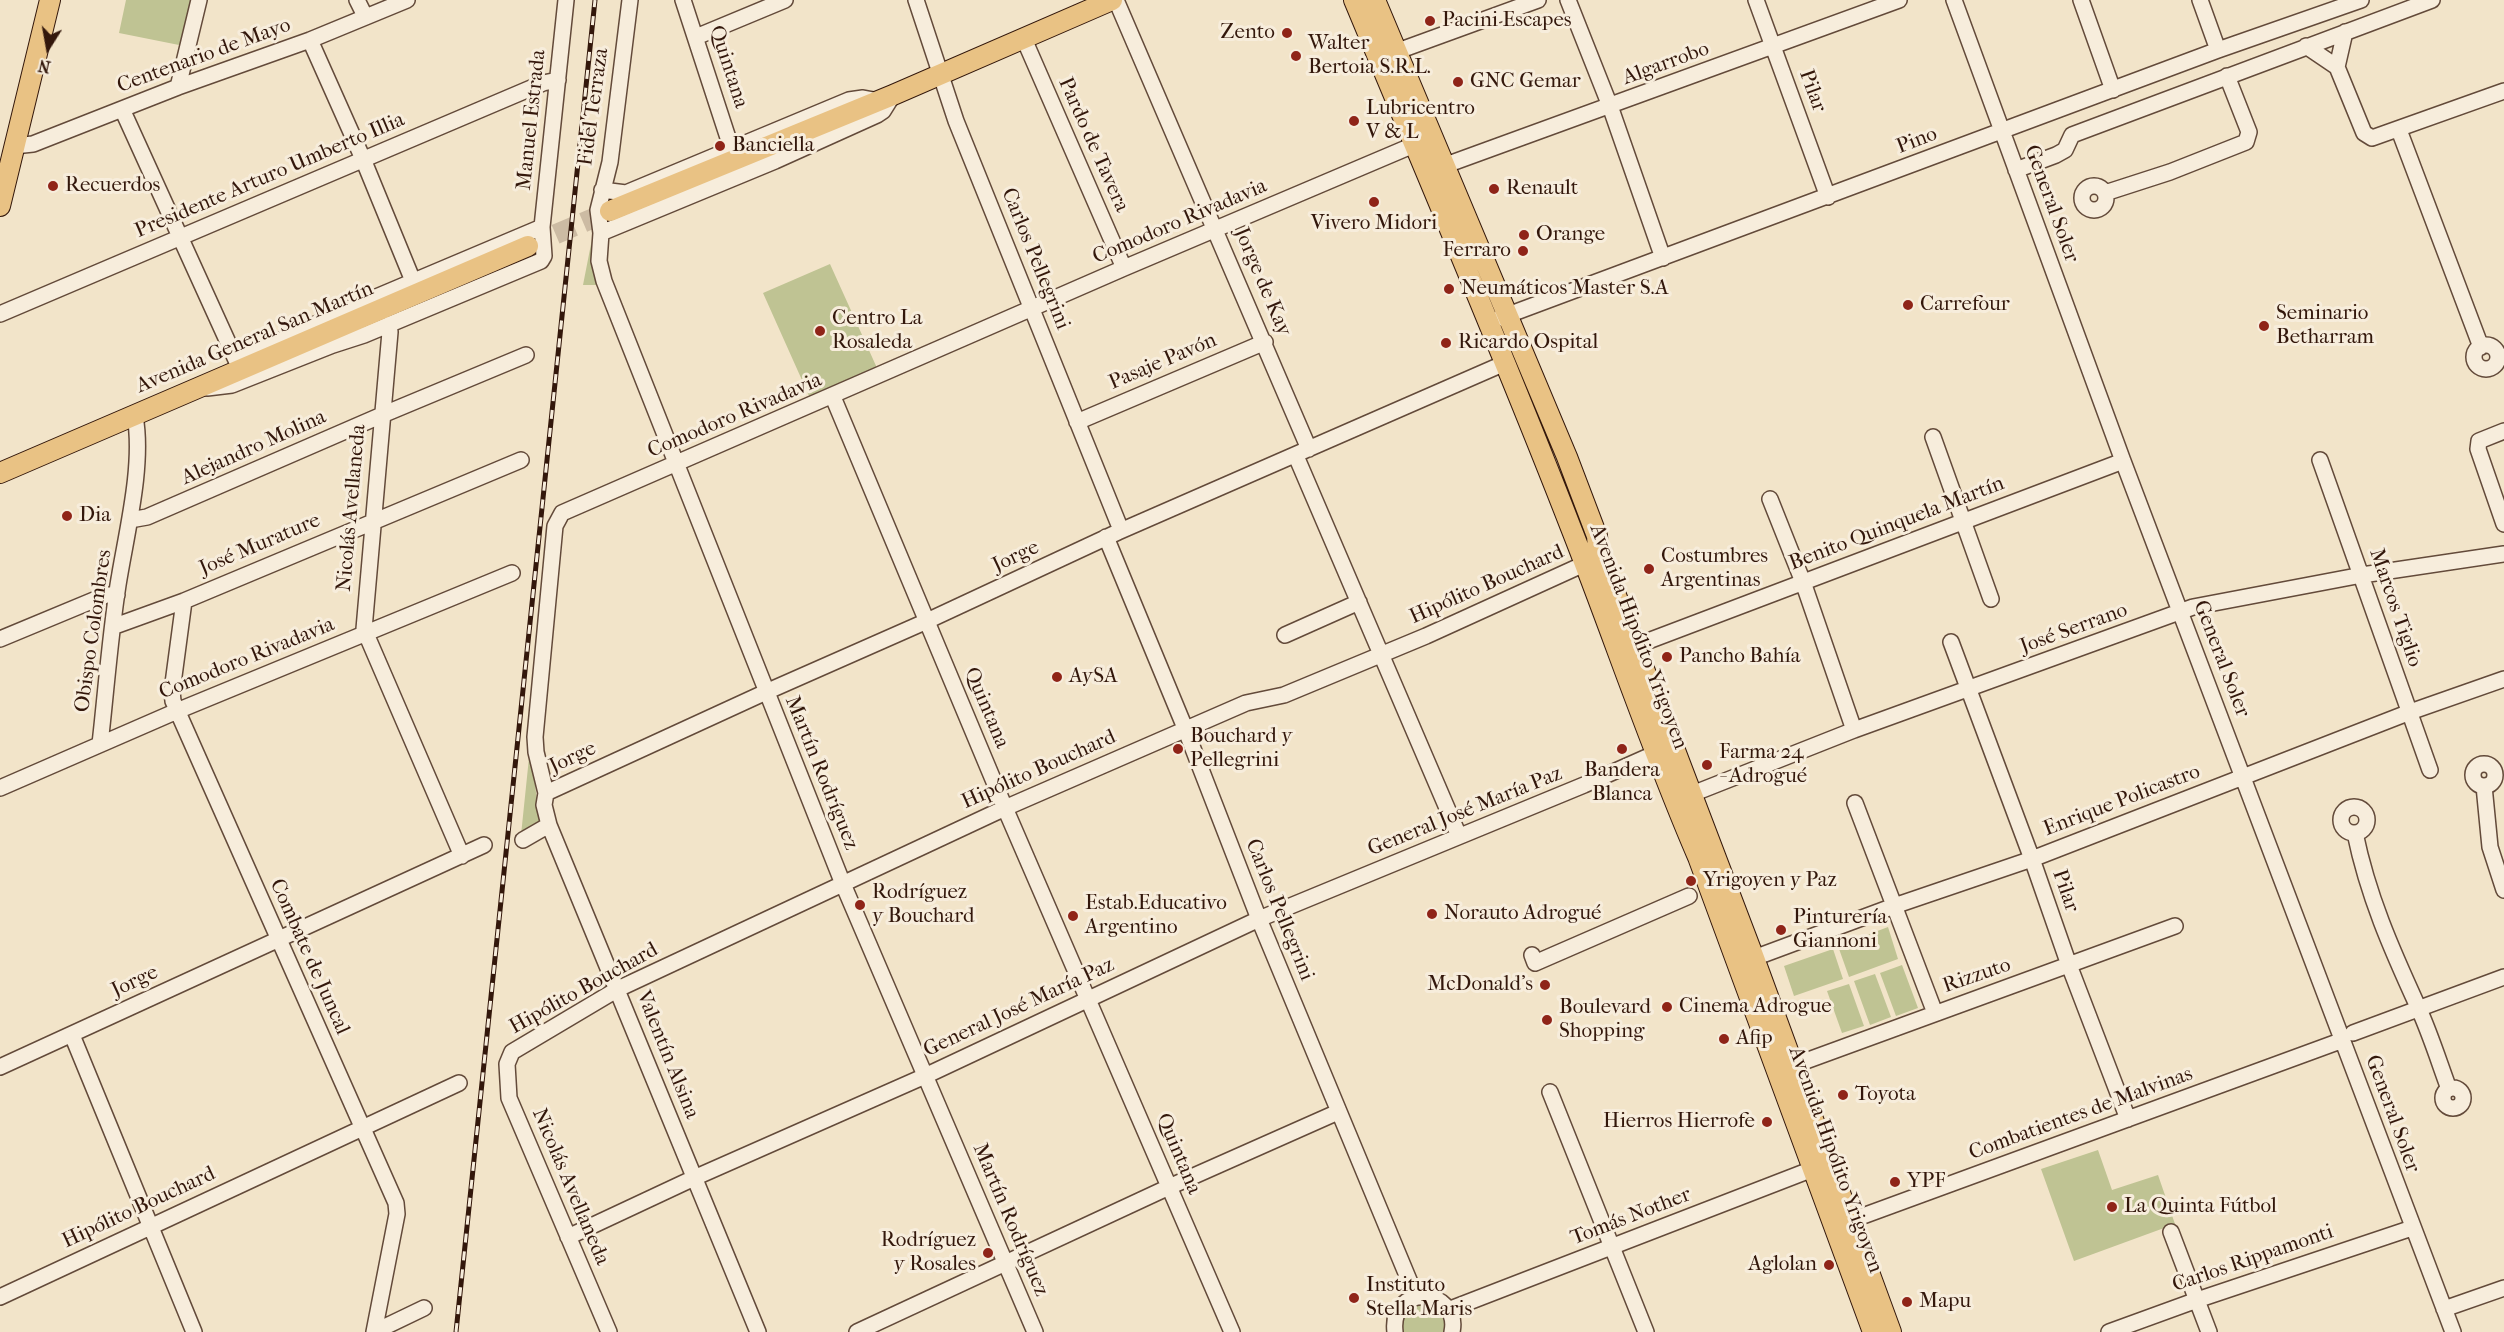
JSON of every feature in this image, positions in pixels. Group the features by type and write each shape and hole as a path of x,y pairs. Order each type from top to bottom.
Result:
{"main road":[{"path":"0,206 50,0"},
{"path":"603,221 1114,0"},
{"name":"Avenida Hipólito Yrigoyen","path":"1354,0 1416,144 1505,363 1593,560 1682,798 1754,958 1792,1066 1842,1224 1873,1332"},
{"name":"Avenida Hipólito Yrigoyen","path":"1375,0 1567,457 1593,560"},
{"name":"Avenida General San Martín","path":"0,473 197,390 239,366 535,245"},
{"name":"Avenida Hipólito Yrigoyen","path":"1627,649 1656,753 1682,798 1702,867 1822,1166"},
{"name":"Avenida Hipólito Yrigoyen","path":"1842,1224 1891,1332"}],"street":[{"path":"178,87 199,0"},
{"path":"357,0 365,16"},
{"name":"Centenario de Mayo","path":"14,146 33,144 178,87 310,40 407,0"},
{"name":"Manuel Estrada","path":"535,245 542,227 566,0"},
{"name":"Fidel Terraza","path":"603,221 602,190 610,162 630,0"},
{"name":"Quintana","path":"683,0 731,147"},
{"path":"696,37 785,0"},
{"name":"Carlos Pellegrini","path":"916,0 956,121 1121,530"},
{"name":"Jorge de Kay","path":"1114,0 1265,342 1359,602 1459,836"},
{"path":"1398,51 1538,0"},
{"path":"1568,0 1610,106 1663,258"},
{"name":"Pilar","path":"1756,0 1828,197"},
{"name":"Algarrobo","path":"1446,165 1899,0"},
{"name":"General Soler","path":"1954,0 2123,461 2243,777 2348,1037 2412,1228 2453,1332"},
{"path":"2081,0 2113,90"},
{"path":"2200,0 2218,50"},
{"name":"Pino","path":"1489,323 2113,90 2322,7 2361,0"},
{"path":"2016,170 2065,150 2072,135 2432,0"},
{"path":"2337,67 2345,32"},
{"name":"Pardo de Tavera","path":"1024,39 1124,268"},
{"path":"310,40 363,159 413,281"},
{"path":"2306,46 2337,67 2366,136 2372,138 2504,92"},
{"path":"2105,193 2170,172 2246,141 2249,132 2227,76"},
{"name":"Presidente Arturo Umberto Illia","path":"0,314 543,83 558,80"},
{"path":"602,190 626,193 731,147 849,100 886,98"},
{"path":"122,109 239,366 413,281 542,227"},
{"path":"2399,130 2481,346"},
{"name":"Comodoro Rivadavia","path":"546,793 536,752 535,737 557,522 567,510 676,465 1124,268 1416,144"},
{"name":"Martín Rodríguez","path":"603,221 599,261 604,281 843,884 1035,1332"},
{"path":"197,390 232,385 389,324 541,261 544,256 535,245"},
{"name":"Nicolás Avellaneda","path":"389,324 363,622 365,633 462,856"},
{"name":"Pasaje Pavón","path":"1077,422 1265,342"},
{"name":"Alejandro Molina","path":"130,520 147,517 382,415 526,356"},
{"name":"Jorge","path":"546,793 927,621 1121,530 1505,363"},
{"name":"Quintana","path":"833,397 1005,808 1232,1332"},
{"name":"Obispo Colombres","path":"100,744 117,595 130,520 138,435 135,416"},
{"path":"2504,431 2479,441 2478,448 2504,524"},
{"path":"1933,437 1965,520 1991,599"},
{"name":"José Murature","path":"115,626 184,601 372,520 521,460"},
{"name":"Marcos Tiglio","path":"2320,460 2430,770"},
{"name":"Benito Quinquela Martín","path":"1627,649 2123,461"},
{"path":"1770,499 1803,582 1854,730"},
{"name":"Carlos Pellegrini","path":"1106,537 1185,728 1259,919 1416,1297"},
{"name":"José Serrano","path":"1682,798 1854,730 2208,603 2362,575 2504,554"},
{"name":"Hipólito Bouchard","path":"510,1056 512,1052 618,989 1005,808 1246,703 1284,695 1426,636 1593,560"},
{"name":"Comodoro Rivadavia","path":"0,788 177,711 512,573"},
{"path":"0,639 106,595 117,595"},
{"name":"Combate de Juncal","path":"184,601 172,691 177,711 397,1208 374,1332"},
{"path":"1285,635 1359,602"},
{"name":"Pilar","path":"1951,642 2128,1119"},
{"name":"Enrique Policastro","path":"1754,958 1894,906 2032,859 2410,712 2504,679"},
{"name":"General José María Paz","path":"568,1237 694,1178 925,1076 1259,919 1656,753"},
{"path":"2484,786 2490,848 2504,890"},
{"name":"Valentín Alsina","path":"546,793 544,805 549,825 758,1332"},
{"path":"1854,803 1935,1012"},
{"path":"523,840 549,825"},
{"path":"2355,833 2361,862 2386,936 2418,1008 2449,1089"},
{"name":"Jorge","path":"0,1067 484,845"},
{"path":"1532,955 1535,963 1689,896"},
{"name":"Rizzuto","path":"1792,1066 2175,926"},
{"name":"Combatientes de Malvinas","path":"1842,1224 2348,1037 2504,976"},
{"path":"72,1035 194,1332"},
{"name":"Nicolás Avellaneda","path":"510,1056 507,1088 509,1098 609,1332"},
{"name":"Hipólito Bouchard","path":"0,1297 459,1083"},
{"path":"1550,1092 1646,1332"},
{"path":"857,1332 1169,1187 1338,1112"},
{"name":"Tomás Nother","path":"1448,1310 1822,1166"},
{"name":"Carlos Rippamonti","path":"2109,1332 2412,1228"},
{"path":"2171,1232 2209,1332"},
{"path":"2444,1309 2504,1288"},
{"path":"1394,1332 1394,1322 1401,1306 1416,1297 1434,1298 1448,1310 1452,1318 1452,1332"},
{"path":"374,1332 424,1308"}],"green space":[{"path":"126,0 195,0 184,46 119,33"},
{"path":"592,239 597,285 583,285"},
{"name":"Centro La Rosaleda","path":"830,264 877,368 810,398 763,293"},
{"path":"530,748 540,822 521,835"},
{"path":"1888,927 1898,959 1849,977 1838,946"},
{"path":"1833,949 1843,979 1794,996 1784,966"},
{"path":"1902,965 1918,1008 1896,1016 1880,973"},
{"path":"1875,974 1891,1017 1870,1025 1854,981"},
{"path":"1849,984 1864,1026 1842,1033 1827,991"},
{"name":"La Quinta Fútbol","path":"2098,1150 2112,1190 2158,1175 2175,1224 2074,1261 2041,1169"},
{"path":"1415,1304 1429,1305 1439,1309 1445,1318 1446,1332 1400,1332 1403,1313"}],"tunnel":[{"path":"528,246 610,211"}],"railway":[{"path":"456,1332 595,0"}],"place":[{"name":"Pacini Escapes","path":"1430,21"},
{"name":"Zento","path":"1287,33"},
{"name":"Walter Bertoia S.R.L.","path":"1296,56"},
{"name":"GNC Gemar","path":"1458,82"},
{"name":"Lubricentro V & L","path":"1354,121"},
{"name":"Banciella","path":"720,146"},
{"name":"Recuerdos","path":"53,186"},
{"name":"Renault","path":"1494,189"},
{"name":"Vivero Midori","path":"1374,202"},
{"name":"Orange","path":"1524,235"},
{"name":"Ferraro","path":"1523,251"},
{"name":"Neumáticos Master S.A","path":"1449,289"},
{"name":"Carrefour","path":"1908,305"},
{"name":"Seminario Betharram","path":"2264,326"},
{"name":"Centro La Rosaleda","path":"820,331"},
{"name":"Ricardo Ospital","path":"1446,343"},
{"name":"Dia","path":"67,516"},
{"name":"Costumbres Argentinas","path":"1649,569"},
{"name":"Pancho Bahía","path":"1667,657"},
{"name":"AySA","path":"1057,677"},
{"name":"Bouchard y Pellegrini","path":"1178,749"},
{"name":"Bandera Blanca","path":"1622,749"},
{"name":"Farma 24 - Adrogué","path":"1707,765"},
{"name":"Yrigoyen y Paz","path":"1691,881"},
{"name":"Rodríguez y Bouchard","path":"860,905"},
{"name":"Norauto Adrogué","path":"1432,914"},
{"name":"Estab.Educativo Argentino","path":"1073,916"},
{"name":"Pinturería Giannoni","path":"1781,930"},
{"name":"McDonald's","path":"1545,985"},
{"name":"Cinema Adrogue","path":"1667,1007"},
{"name":"Boulevard Shopping","path":"1547,1020"},
{"name":"Afip","path":"1724,1039"},
{"name":"Toyota","path":"1843,1095"},
{"name":"Hierros Hierrofe","path":"1767,1122"},
{"name":"YPF","path":"1895,1182"},
{"name":"La Quinta Fútbol","path":"2112,1207"},
{"name":"Rodríguez y Rosales","path":"988,1253"},
{"name":"Aglolan","path":"1829,1265"},
{"name":"Instituto Stella Maris","path":"1354,1298"},
{"name":"Mapu","path":"1907,1302"}]}
